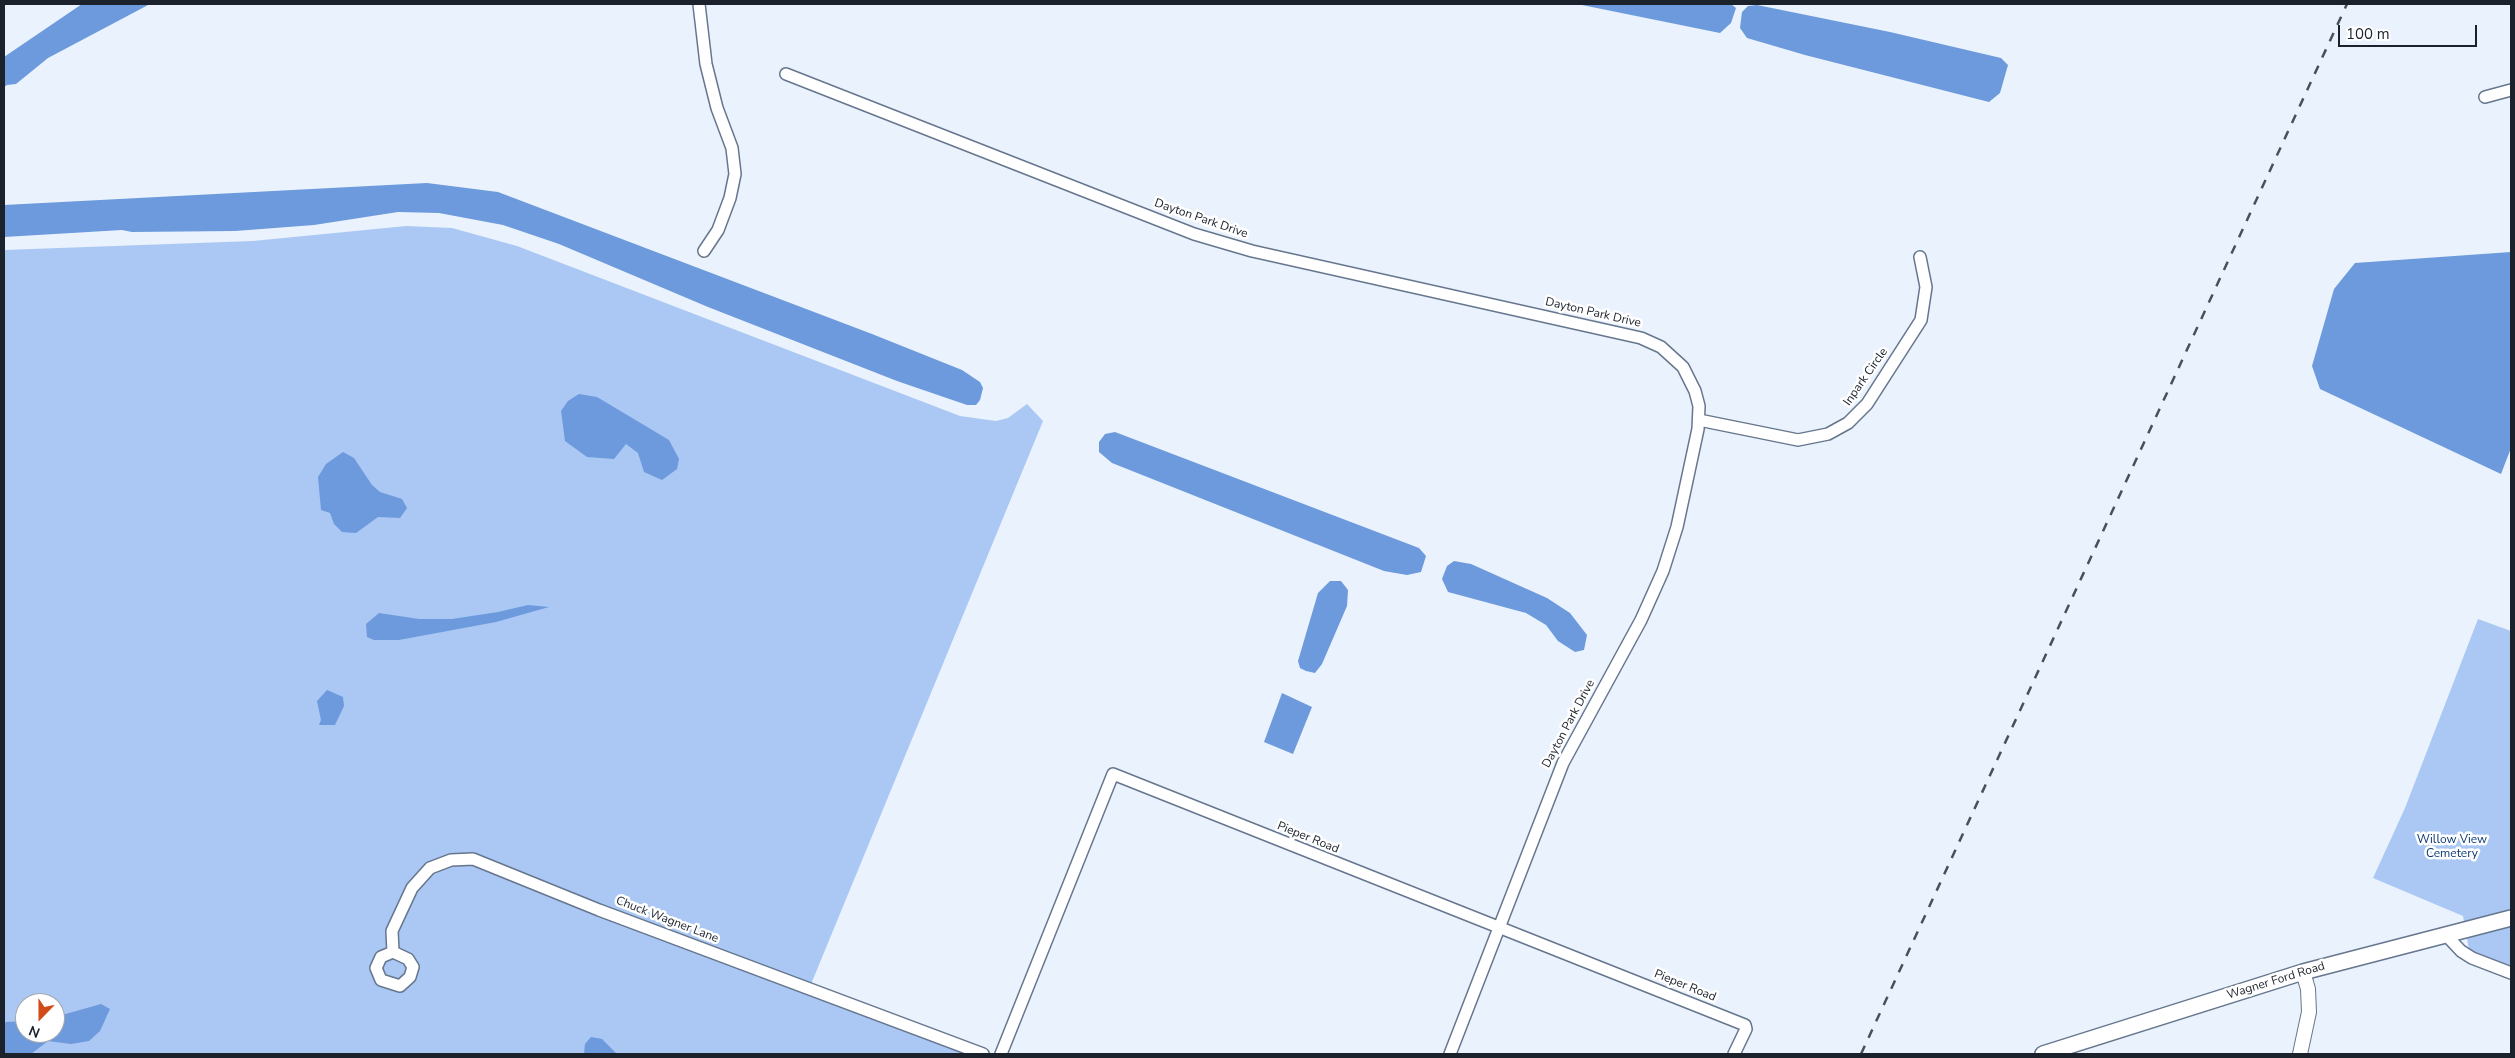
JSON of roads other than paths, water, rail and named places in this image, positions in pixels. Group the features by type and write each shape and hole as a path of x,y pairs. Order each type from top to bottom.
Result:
{"main road":[{"name":"Wagner Ford Road","path":"2043,1054 2303,972 2511,918"}],"street":[{"path":"699,4 709,79 732,148 734,168 730,198 718,230 704,251"},
{"name":"Dayton Park Drive","path":"786,74 1223,243 1646,340 1661,347 1683,367 1695,391 1699,420 1677,527 1663,571 1641,620 1562,763 1450,1054"},
{"path":"2485,97 2511,90"},
{"name":"Inpark Circle","path":"1699,420 1798,440 1828,434 1848,424 1867,404 1921,320 1926,287 1920,257"},
{"name":"Pieper Road","path":"1001,1054 1113,774 1744,1026 1746,1029 1734,1054"},
{"name":"Chuck Wagner Lane","path":"393,952 392,931 412,888 430,868 451,860 473,859 608,913 983,1054"},
{"path":"2446,935 2461,951 2472,958 2511,973"},
{"path":"2300,1054 2310,1012 2308,989 2303,972"}],"railway":[{"path":"1861,1054 2347,4"}],"park label":[{"name":"Willow View Cemetery","path":"2452,847"}]}
